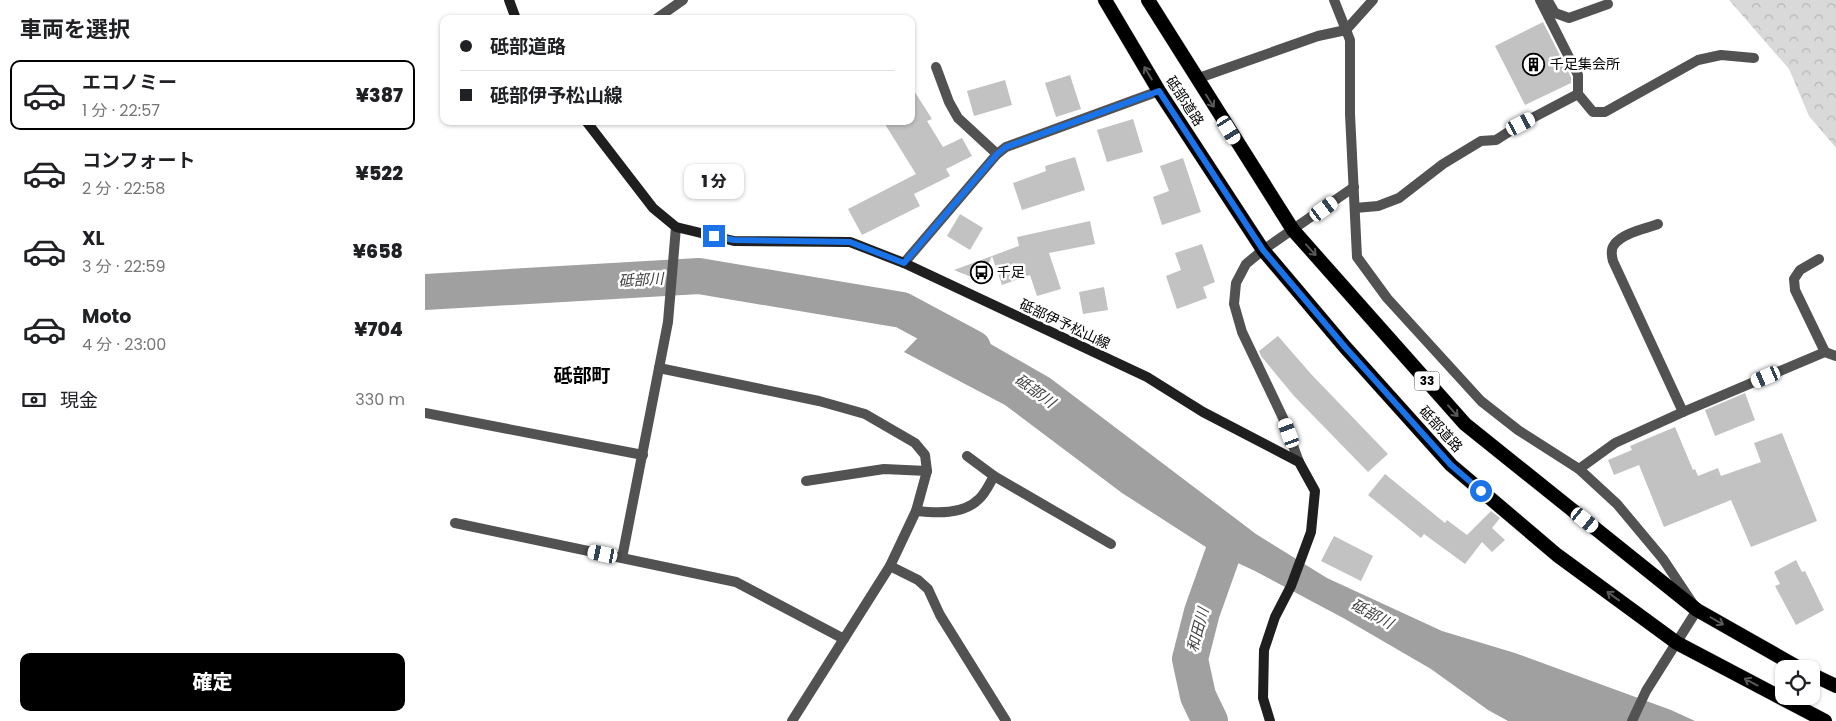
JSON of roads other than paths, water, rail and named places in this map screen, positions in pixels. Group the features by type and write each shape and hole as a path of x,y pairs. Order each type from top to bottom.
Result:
{"highway":[{"name":"砥部道路","path":"1105,0 1159,91 1263,250 1345,347 1451,465 1557,554 1677,643 1825,721"},
{"name":"砥部道路","path":"1147,0 1293,230 1465,424 1697,610 1785,660"},
{"path":"1820,678 1836,686"}],"main road":[{"path":"509,0 515,15"},
{"name":"砥部伊予松山線","path":"589,125 653,208 676,228 734,240 850,242 904,263 1147,378 1203,412 1299,462"},
{"path":"1270,721 1263,698 1264,650 1275,617 1291,586 1311,532 1315,491 1299,462"}],"street":[{"path":"662,15 683,0"},
{"path":"1334,0 1350,40 1350,114 1357,257 1387,298 1481,401 1518,430 1579,469 1617,504 1657,552 1697,610 1646,691 1633,721"},
{"path":"1197,79 1317,36 1346,30 1373,0"},
{"path":"1540,0 1578,75 1578,94 1593,112 1605,112 1698,60 1721,55 1754,58"},
{"path":"1547,0 1555,12 1569,18 1608,4"},
{"path":"936,67 949,102 958,118 997,154"},
{"path":"904,263 997,154 1006,147 1159,91"},
{"path":"1355,208 1377,206 1399,198 1450,159 1481,142 1496,140 1521,124 1578,94"},
{"path":"1299,462 1283,418 1242,332 1234,304 1236,283 1246,264 1263,250 1354,187"},
{"path":"1658,224 1628,235 1614,245 1612,252 1613,262 1683,412"},
{"path":"622,558 668,322 676,228"},
{"path":"1819,259 1800,270 1794,279 1795,290 1825,352"},
{"path":"1579,469 1615,443 1683,412 1825,352 1836,356"},
{"path":"659,368 819,401 865,414 915,443 925,455 927,471 915,511 890,566 792,721"},
{"path":"425,414 643,455"},
{"path":"967,456 994,476 1111,544"},
{"path":"807,481 883,469 927,471"},
{"path":"915,511 946,512 965,508 979,499 994,476"},
{"path":"455,523 736,582 844,639"},
{"path":"890,566 918,580 928,589 940,615 1006,721"}],"water":[{"path":"940,315 1050,378 1256,534 1327,578 1442,631 1515,653 1671,710 1695,721 1508,721 1488,710 1431,669 1345,619 1255,571 1212,551 1122,493 1005,405 904,352"}],"waterway":[{"name":"砥部川","path":"425,292 699,276 902,310 973,348"},
{"name":"和田川","path":"1210,721 1198,696 1190,659 1202,612 1228,539"}],"place":[{"name":"千足集会所","path":"1534,64"},
{"name":"千足","path":"981,272"}],"district":[{"name":"砥部町","path":"582,375"}]}
